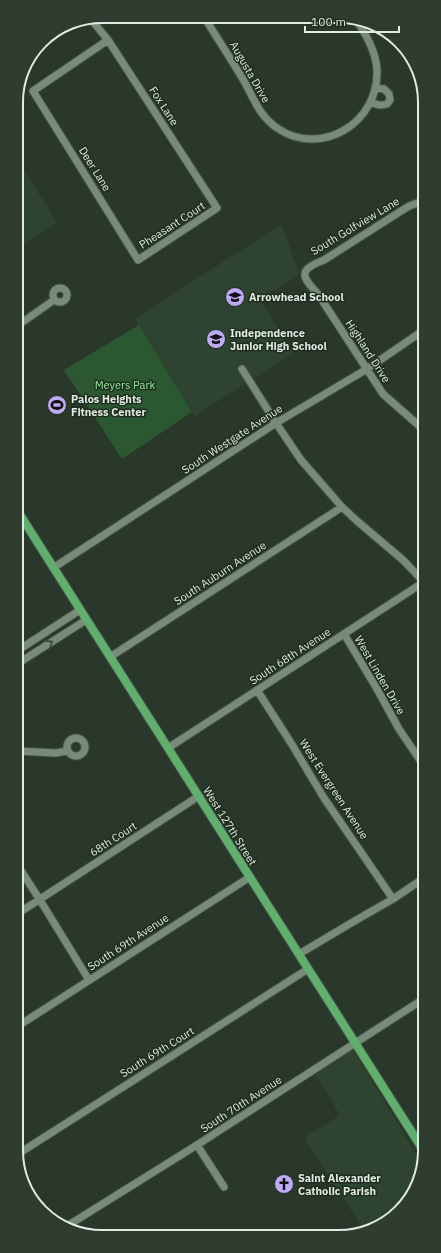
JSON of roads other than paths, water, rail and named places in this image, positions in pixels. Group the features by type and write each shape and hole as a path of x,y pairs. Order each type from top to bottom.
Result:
{"main road":[{"name":"West 127th Street","path":"23,520 418,1142"}],"street":[{"name":"Augusta Drive","path":"208,23 245,83 257,108 270,123 288,134 313,139 338,134 360,118 371,102 376,88 377,70 375,57 371,46 360,26"},
{"name":"Fox Lane","path":"95,24 108,40 217,208"},
{"name":"Deer Lane","path":"108,40 33,91 138,260"},
{"path":"371,102 377,105 382,105 387,104 390,100 389,94 384,90 376,88"},
{"name":"South Golfview Lane","path":"304,275 305,270 310,266 324,260 409,206 418,203"},
{"name":"Pheasant Court","path":"138,260 217,208"},
{"name":"Highland Drive","path":"304,275 307,283 318,294 383,394 418,425"},
{"path":"23,321 54,300"},
{"name":"South Westgate Avenue","path":"53,568 276,424 367,369 418,334"},
{"path":"242,368 276,424 301,460 342,507 403,560 418,576"},
{"name":"South Auburn Avenue","path":"110,657 342,507"},
{"name":"South 68th Avenue","path":"168,748 418,586"},
{"path":"23,647 80,610"},
{"path":"23,660 86,620"},
{"name":"West Linden Drive","path":"344,634 399,729 418,757"},
{"name":"West Evergreen Avenue","path":"257,690 332,809 393,899"},
{"path":"23,751 56,753 67,751"},
{"name":"68th Court","path":"23,910 198,796"},
{"path":"23,874 89,980"},
{"name":"South 69th Avenue","path":"23,1023 250,877"},
{"path":"299,954 393,899 418,882"},
{"name":"South 69th Court","path":"23,1151 308,969"},
{"name":"South 70th Avenue","path":"71,1224 197,1145 418,1002"},
{"path":"197,1145 224,1187"}],"place":[{"name":"Arrowhead School","path":"235,297"},
{"name":"Independence Junior High School","path":"216,339"},
{"name":"Palos Heights Fitness Center","path":"57,405"},
{"name":"Saint Alexander Catholic Parish","path":"284,1184"}],"park label":[{"name":"Meyers Park","path":"125,385"}]}
